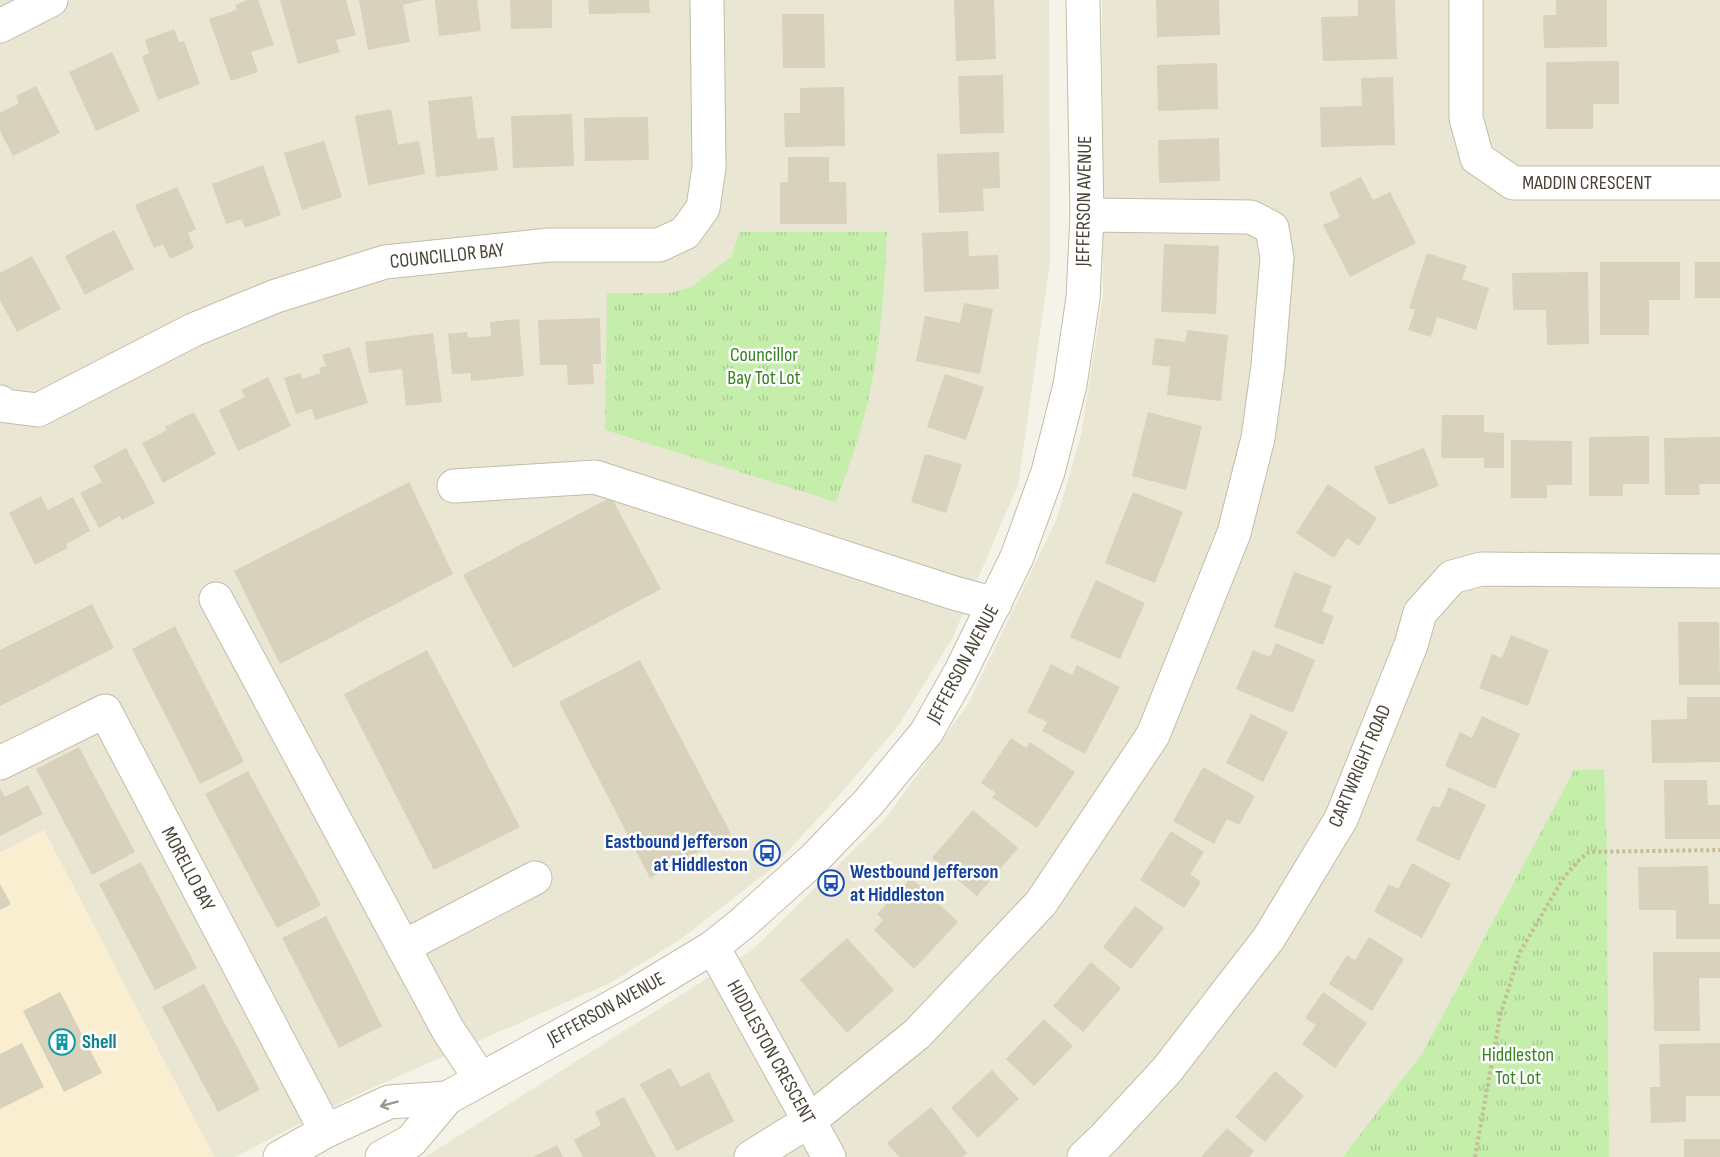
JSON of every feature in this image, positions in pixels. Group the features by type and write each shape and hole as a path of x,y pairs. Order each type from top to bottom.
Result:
{"street":[{"path":"0,26 51,0"},
{"name":"COUNCILLOR BAY","path":"0,402 6,406 38,410 204,326 276,296 385,262 549,245 659,245 685,233 703,208 709,166 707,0"},
{"name":"JEFFERSON AVENUE","path":"382,1157 411,1141 447,1098 632,996 713,947 814,859 868,803 926,733 995,604 1017,557 1048,472 1070,385 1083,298 1087,215 1083,0"},
{"name":"MADDIN CRESCENT","path":"1466,0 1466,118 1477,158 1513,183 1720,183"},
{"path":"751,1157 809,1121 917,1034 1041,903 1153,735 1234,532 1258,438 1268,366 1277,258 1272,228 1251,217 1087,215"},
{"path":"454,486 595,477 954,593 995,604"},
{"name":"CARTWRIGHT ROAD","path":"1084,1157 1167,1070 1269,938 1341,819 1411,645 1420,613 1452,578 1481,568 1720,571"},
{"path":"216,599 448,1030 480,1078"},
{"name":"MORELLO BAY","path":"0,763 105,711 326,1131"},
{"path":"403,947 535,878"},
{"name":"HIDDLESTON CRESCENT","path":"713,947 829,1157"},
{"name":"JEFFERSON AVENUE","path":"280,1157 326,1131 389,1102 447,1098"}],"path":[{"path":"1475,1157 1500,1016 1520,952 1564,877 1589,852 1720,850"}],"shaded area":[{"path":"0,0 1049,0 1050,263 1018,485 953,637 899,725 837,798 771,869 681,939 610,983 356,1095 235,1157 214,1157 44,830 0,853","holes":["732,256 874,367 860,431 836,502 607,293 670,293 691,287"]},
{"path":"1102,0 1720,0 1720,1157 1609,1157 1607,851 1603,769 1574,770 1423,1052 1343,1157 425,1157 752,950 885,819 968,704 1057,518 1081,435 1103,295"},
{"path":"44,830 214,1157 0,1157 0,853"}],"green space":[{"name":"Councillor Bay Tot Lot","path":"739,232 887,232 882,308 872,383 860,432 836,502 605,430 607,293 670,293 691,287 732,256"},
{"name":"Hiddleston Tot Lot","path":"1604,769 1607,851 1609,1157 1343,1157 1423,1052 1574,770"}],"building":[{"path":"248,0 258,0 274,45 251,52 258,72 231,81 209,19 237,10 235,5"},
{"path":"280,0 346,0 356,35 336,40 340,52 298,64"},
{"path":"359,0 424,0 403,5 410,42 368,50"},
{"path":"435,0 477,0 481,31 439,36"},
{"path":"510,0 552,0 552,28 511,29"},
{"path":"588,0 649,0 650,13 589,14"},
{"path":"954,0 994,0 996,59 956,61"},
{"path":"1156,0 1219,0 1220,35 1157,37"},
{"path":"1358,0 1395,0 1397,59 1323,61 1321,17 1358,16"},
{"path":"1556,0 1607,0 1607,47 1544,48 1543,15 1556,15"},
{"path":"782,14 824,14 825,68 783,68"},
{"path":"174,29 179,42 184,41 200,84 158,100 142,56 149,53 145,40"},
{"path":"112,52 140,111 96,131 69,72"},
{"path":"1619,61 1619,104 1593,104 1593,129 1546,129 1546,62"},
{"path":"1217,63 1218,109 1158,111 1157,65"},
{"path":"1003,75 1004,133 960,134 958,76"},
{"path":"1393,77 1395,145 1321,147 1320,107 1362,106 1361,78"},
{"path":"36,86 60,133 13,156 0,131 0,113 19,103 16,96"},
{"path":"844,87 845,146 785,147 784,113 800,113 800,88"},
{"path":"472,96 477,139 494,137 498,170 436,177 428,101"},
{"path":"391,109 398,145 419,141 425,174 368,185 355,116"},
{"path":"572,114 574,166 513,168 511,116"},
{"path":"648,117 649,160 585,161 584,118"},
{"path":"1219,138 1220,181 1159,183 1158,140"},
{"path":"324,141 342,197 302,210 284,153"},
{"path":"999,152 1000,188 983,189 984,211 939,213 937,154"},
{"path":"788,157 829,157 829,182 846,182 847,224 780,224 780,182 788,182"},
{"path":"263,165 281,215 245,228 242,219 226,224 212,184"},
{"path":"1361,177 1373,200 1390,192 1416,243 1350,277 1323,225 1340,217 1329,193"},
{"path":"177,187 196,229 188,233 194,248 170,259 163,244 154,248 135,205"},
{"path":"114,230 134,269 85,295 65,256"},
{"path":"968,231 969,256 998,255 999,289 924,292 922,233"},
{"path":"1164,244 1219,246 1216,314 1161,312"},
{"path":"1427,253 1467,266 1462,279 1489,288 1476,330 1437,317 1431,337 1408,330 1415,310 1409,308"},
{"path":"32,256 61,309 17,332 0,300 0,273"},
{"path":"1600,262 1680,262 1680,300 1649,300 1649,335 1600,335"},
{"path":"1695,262 1720,262 1720,298 1695,298"},
{"path":"1588,272 1589,344 1547,345 1546,310 1513,310 1512,273"},
{"path":"964,303 993,309 980,374 916,361 925,316 960,323"},
{"path":"600,318 601,364 593,364 594,384 568,385 567,365 540,365 538,320"},
{"path":"519,319 524,376 471,381 471,373 452,374 448,334 467,332 468,338 491,336 490,322"},
{"path":"1187,330 1228,335 1221,401 1167,395 1170,367 1152,365 1155,338 1185,342"},
{"path":"433,333 442,402 406,406 402,369 369,373 365,342"},
{"path":"350,347 368,403 315,420 312,409 296,414 284,378 301,373 302,379 321,373 319,368 326,366 322,355"},
{"path":"945,374 984,387 966,440 927,427"},
{"path":"268,377 291,426 238,451 219,410 245,397 241,390"},
{"path":"194,412 216,454 163,483 142,443 167,430 165,427"},
{"path":"1148,412 1202,426 1186,490 1132,476"},
{"path":"1442,415 1484,415 1484,432 1504,433 1504,468 1484,468 1484,458 1441,458"},
{"path":"1649,436 1649,484 1623,484 1623,496 1589,496 1589,437"},
{"path":"1720,437 1720,484 1699,484 1700,495 1665,495 1664,438"},
{"path":"1511,440 1572,441 1572,485 1547,485 1547,498 1511,498"},
{"path":"126,448 155,503 122,520 120,516 99,528 80,493 102,482 93,466"},
{"path":"1424,448 1439,486 1389,505 1374,467"},
{"path":"925,454 962,464 946,513 911,502"},
{"path":"409,482 453,574 280,664 234,571"},
{"path":"1328,484 1377,518 1359,546 1347,538 1334,558 1296,533"},
{"path":"1133,492 1183,512 1155,583 1105,563"},
{"path":"41,496 48,510 73,497 90,531 66,544 68,548 35,565 9,513"},
{"path":"611,497 661,589 513,668 463,575"},
{"path":"1294,572 1332,586 1322,611 1334,616 1323,645 1274,627"},
{"path":"1096,580 1145,603 1120,659 1070,637"},
{"path":"92,604 114,648 0,706 0,650"},
{"path":"1678,622 1719,622 1720,685 1679,685"},
{"path":"175,626 244,762 200,784 132,649"},
{"path":"1511,635 1549,650 1528,706 1479,688 1492,654 1502,658"},
{"path":"1276,643 1315,660 1293,713 1236,689 1253,650 1270,657"},
{"path":"427,650 520,827 434,870 344,694"},
{"path":"640,660 731,834 650,878 559,702"},
{"path":"1051,664 1072,675 1077,665 1120,687 1085,754 1042,731 1047,722 1027,712"},
{"path":"1687,697 1720,697 1720,762 1652,763 1651,720 1687,719"},
{"path":"1251,714 1288,732 1263,782 1226,763"},
{"path":"1482,716 1520,734 1495,789 1445,766 1460,732 1472,738"},
{"path":"1011,738 1026,748 1030,742 1075,772 1037,828 992,797 996,793 981,783"},
{"path":"79,747 135,852 92,875 36,769"},
{"path":"1203,767 1255,796 1239,825 1227,819 1214,844 1173,821"},
{"path":"248,771 321,905 277,928 205,794"},
{"path":"1664,780 1707,780 1708,805 1720,805 1720,839 1665,839"},
{"path":"28,785 43,814 0,836 0,788 5,797"},
{"path":"1449,787 1486,805 1459,861 1416,840 1432,806 1440,807"},
{"path":"973,810 1018,848 977,896 932,858"},
{"path":"1171,831 1204,852 1190,874 1201,882 1184,908 1140,880"},
{"path":"141,862 197,968 155,990 99,884"},
{"path":"1412,863 1451,884 1422,938 1374,912 1389,884 1398,889"},
{"path":"1708,866 1709,904 1720,904 1720,939 1676,939 1676,910 1639,910 1638,867"},
{"path":"911,878 958,922 914,969 874,930 883,920 877,914"},
{"path":"0,884 11,904 0,910"},
{"path":"1135,906 1164,928 1131,969 1103,947"},
{"path":"326,916 382,1026 339,1048 282,938"},
{"path":"1369,937 1404,959 1372,1011 1329,984 1347,955 1355,960"},
{"path":"847,938 894,990 847,1033 800,980"},
{"path":"1653,952 1720,952 1720,978 1699,978 1700,1031 1654,1031"},
{"path":"1091,962 1121,988 1083,1032 1053,1006"},
{"path":"204,984 260,1090 218,1112 162,1007"},
{"name":"Shell","path":"60,992 102,1073 64,1092 23,1011"},
{"path":"1323,992 1367,1023 1335,1068 1302,1044 1316,1025 1305,1018"},
{"path":"1044,1019 1073,1046 1034,1086 1006,1059"},
{"path":"22,1043 44,1087 0,1109 0,1054"},
{"path":"1720,1043 1720,1096 1686,1096 1686,1122 1651,1123 1650,1087 1660,1087 1659,1044"},
{"path":"670,1068 681,1087 709,1072 734,1121 677,1151 640,1084"},
{"path":"992,1070 1019,1099 978,1138 951,1108"},
{"path":"1275,1071 1304,1096 1265,1142 1235,1117"},
{"path":"624,1097 656,1157 583,1157 574,1140 601,1125 595,1112"},
{"path":"931,1107 967,1153 962,1157 899,1157 887,1143"},
{"path":"1227,1128 1254,1151 1249,1157 1201,1157"},
{"path":"1684,1139 1720,1139 1720,1157 1684,1157"},
{"path":"557,1145 563,1157 533,1157"}],"place":[{"name":"Eastbound Jefferson at Hiddleston","path":"767,853"},
{"name":"Westbound Jefferson at Hiddleston","path":"831,883"},
{"name":"Shell","path":"62,1042"}]}
